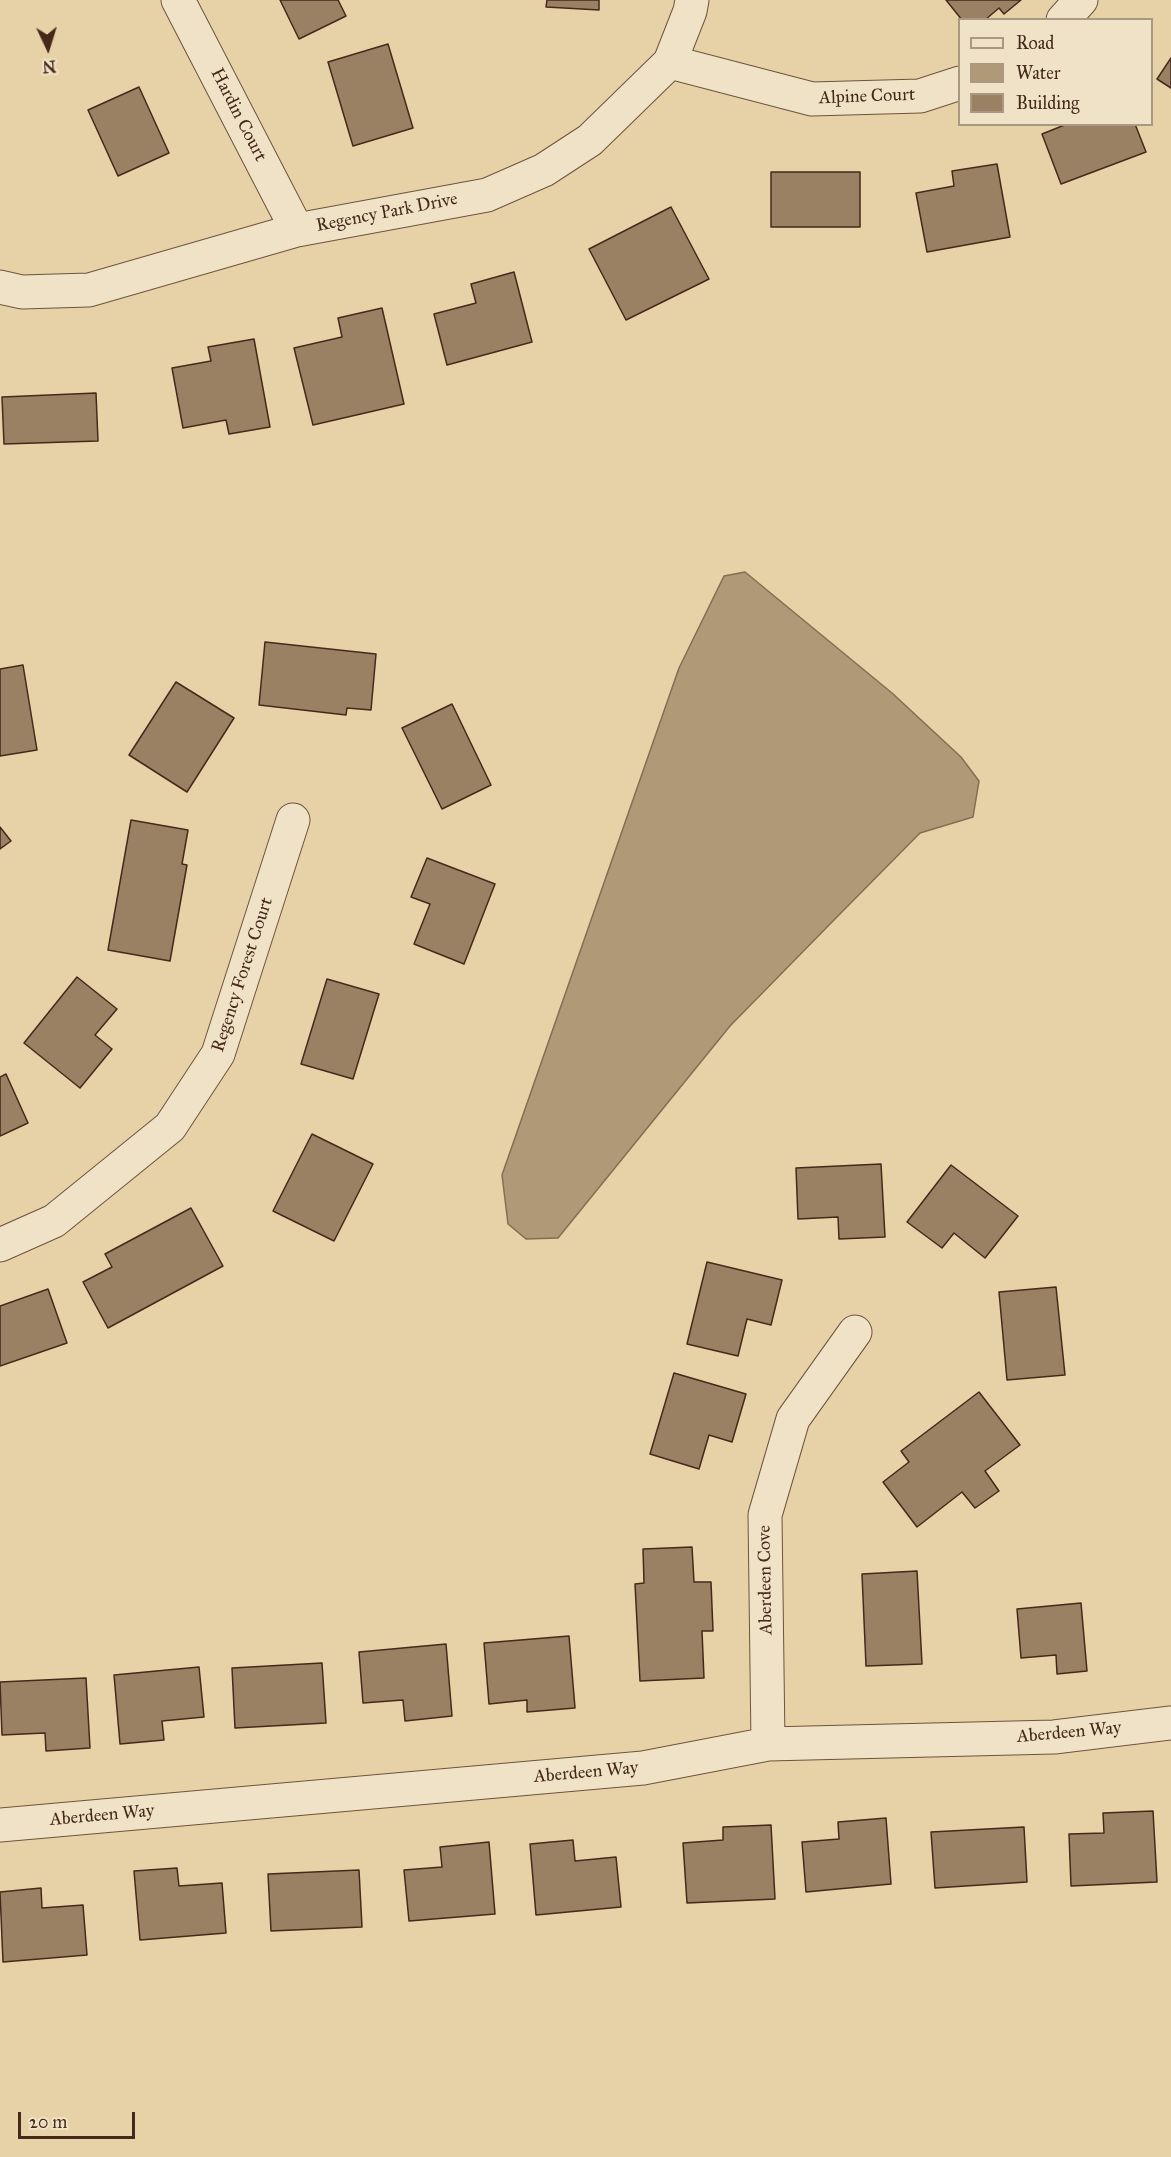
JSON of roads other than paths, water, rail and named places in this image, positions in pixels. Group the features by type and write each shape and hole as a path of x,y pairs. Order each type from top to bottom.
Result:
{"street":[{"name":"Hardin Court","path":"178,0 297,230"},
{"name":"Regency Park Drive","path":"0,287 22,292 89,290 297,230 487,195 544,170 590,140 670,63 692,0"},
{"path":"1066,18 1081,0"},
{"name":"Alpine Court","path":"670,63 812,99 920,96 958,84"},
{"name":"Regency Forest Court","path":"0,1245 54,1221 170,1127 218,1054 293,820"},
{"name":"Aberdeen Cove","path":"768,1744 765,1515 793,1419 855,1332"},
{"name":"Aberdeen Way","path":"0,1825 643,1768 768,1744 1054,1737 1171,1723"}],"water":[{"path":"745,572 892,693 961,757 979,781 973,817 920,833 730,1026 558,1238 526,1239 508,1224 502,1175 679,668 724,576"}]}
